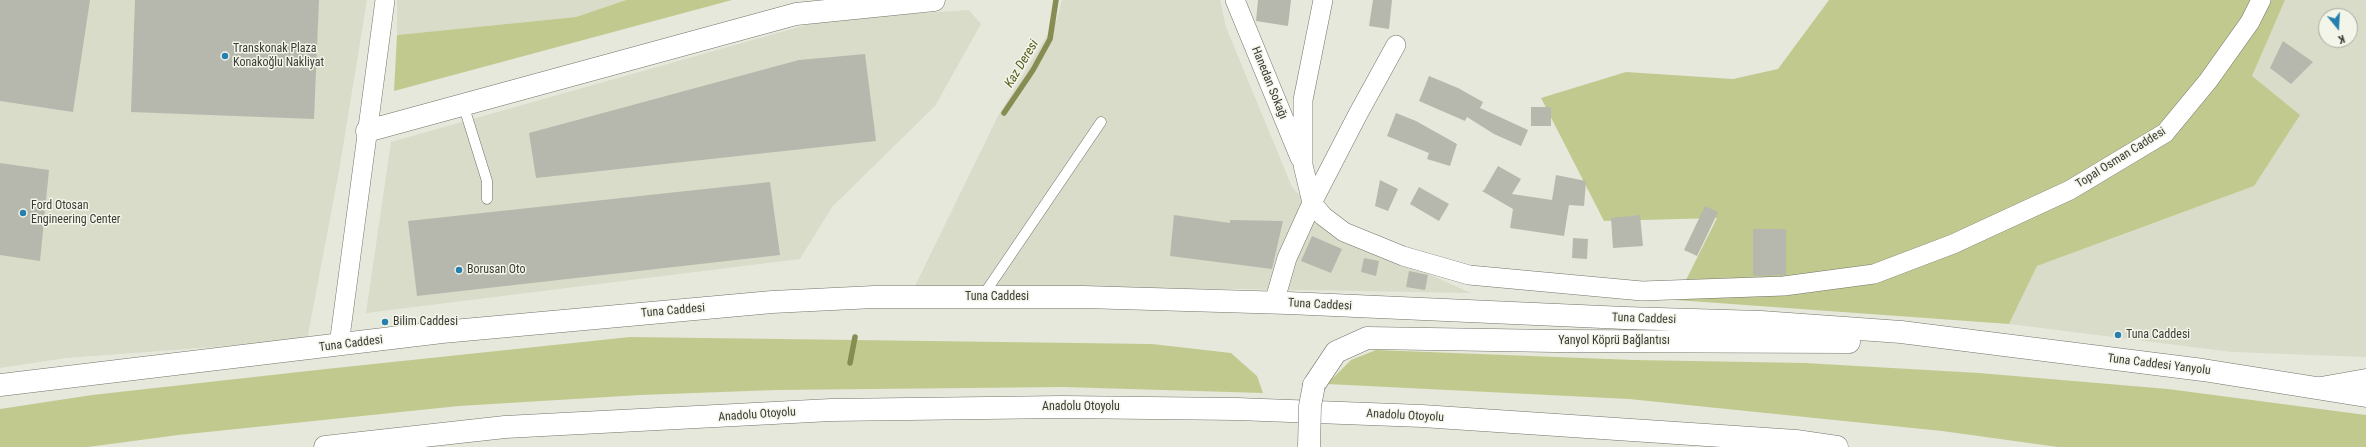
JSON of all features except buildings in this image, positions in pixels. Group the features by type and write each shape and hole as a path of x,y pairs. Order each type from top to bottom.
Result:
{"main road":[{"path":"367,131 796,14 934,0"},
{"name":"Tuna Caddesi","path":"0,385 442,332 772,302 874,297 1083,297 1761,322 1902,332 1996,344"},
{"name":"Yanyol Köprü Bağlantısı","path":"1309,447 1310,406 1314,385 1336,352 1367,338 1996,344"},
{"name":"Tuna Caddesi Yanyolu","path":"1996,344 2203,370 2366,396"},
{"path":"2321,388 2366,380"},
{"name":"Anadolu Otoyolu","path":"325,447 505,427 831,410 1062,407 1237,409 1422,416 1772,439 1837,447"}],"street":[{"path":"339,345 385,0"},
{"name":"Hanedan Sokağı","path":"1235,0 1303,165"},
{"path":"1312,203 1303,165 1303,100 1323,0"},
{"name":"Topal Osman Caddesi","path":"1312,203 1323,216 1344,232 1403,256 1469,275 1642,291 1784,286 1874,274 1953,244 2070,190 2165,133 2208,81 2250,22 2261,0"},
{"path":"1274,303 1287,258 1312,203 1396,45"}],"lane":[{"path":"463,104 487,181 487,200"},
{"path":"982,297 1101,122"}],"shaded area":[{"path":"0,0 367,0 339,171 307,340 66,358 0,368"},
{"path":"397,0 626,0 576,17 397,35"},
{"path":"1062,0 1220,0 1226,27 1292,187 1332,231 1471,293 1249,289 914,288 998,116 1057,19"},
{"path":"2285,0 2366,0 2366,357 2232,352 2009,324 2037,266 2254,186 2251,76"},
{"path":"969,10 981,24 935,106 832,207 800,259 366,313 391,142 827,19"}],"green space":[{"path":"626,0 732,0 394,91 397,35 576,17"},
{"path":"1829,0 2285,0 2252,76 2300,115 2254,186 2037,266 2009,324 1676,300 1717,218 1604,221 1541,98 1626,72 1733,79 1778,69"},
{"path":"630,337 1152,344 1231,353 1257,376 1263,393 1063,387 776,390 640,395 459,406 178,435 88,447 0,447 0,409 92,395"},
{"path":"1376,350 1634,360 1805,363 1979,373 2168,389 2366,415 2366,447 2058,447 1942,431 1629,399 1327,384 1351,360"}],"waterway":[{"name":"Kaz Deresi","path":"1004,113 1033,70 1050,39 1056,0"},
{"name":"Kaz Deresi","path":"850,363 855,337"}],"place":[{"name":"Transkonak Plaza Konakoğlu Nakliyat","path":"225,56"},
{"name":"Ford Otosan Engineering Center","path":"23,213"},
{"name":"Borusan Oto","path":"459,270"},
{"name":"Bilim Caddesi","path":"385,322"},
{"name":"Tuna Caddesi","path":"2118,335"}]}
